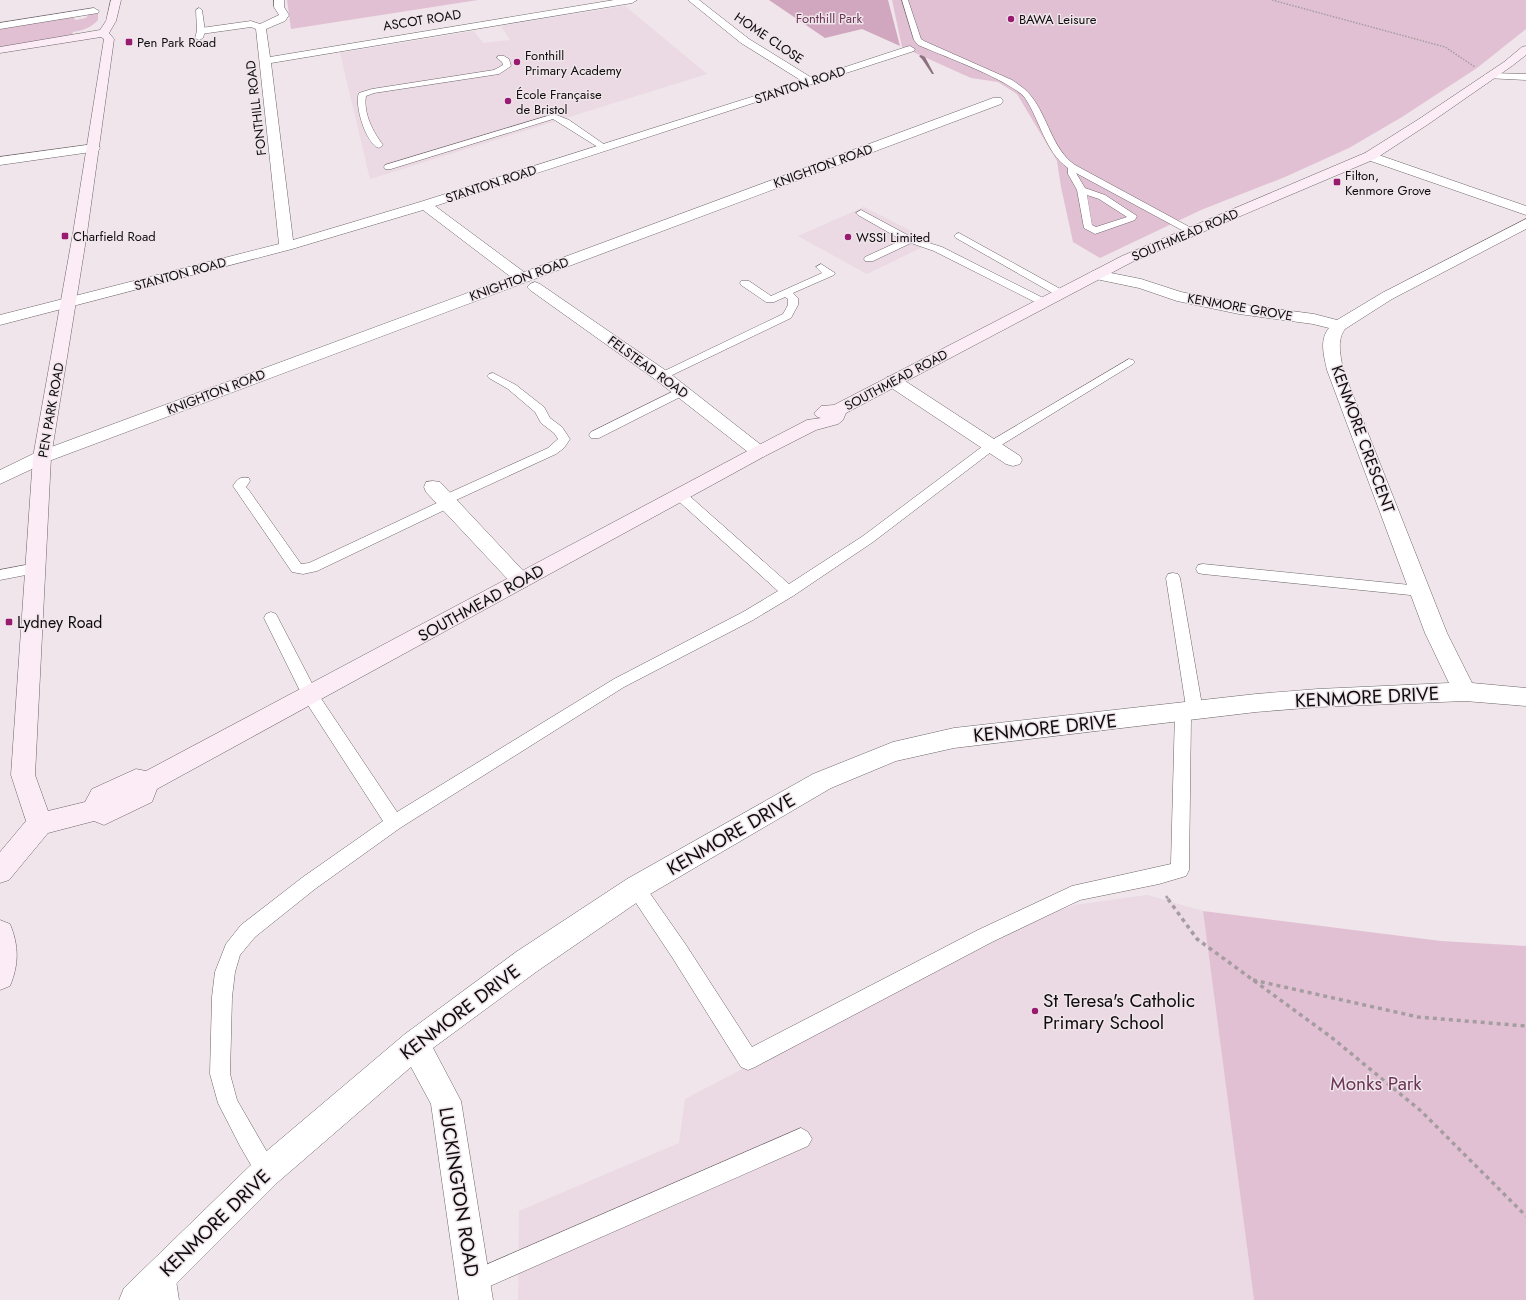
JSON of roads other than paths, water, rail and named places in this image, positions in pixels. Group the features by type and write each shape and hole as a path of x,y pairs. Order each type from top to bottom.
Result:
{"main road":[{"path":"0,50 104,33 111,21 116,0"},
{"name":"PEN PARK ROAD","path":"40,824 23,775 42,458 94,148 108,39 104,33"},
{"name":"SOUTHMEAD ROAD","path":"40,824 94,810 104,814 143,794 148,782 759,452 813,424 822,424 830,421 837,416 837,410 893,382 1060,293 1127,259 1370,156 1424,122 1508,64 1526,49"},
{"path":"0,871 40,824"},
{"path":"0,933 4,955 0,976"}],"street":[{"path":"200,34 251,24 261,27 281,19 284,15 279,7 279,0"},
{"name":"ASCOT ROAD","path":"264,61 632,0"},
{"name":"HOME CLOSE","path":"694,0 745,41 811,82"},
{"path":"0,26 78,16 94,11"},
{"name":"FONTHILL ROAD","path":"261,27 287,246"},
{"name":"STANTON ROAD","path":"69,303 287,246 425,205 910,49"},
{"path":"1508,64 1526,76"},
{"path":"1492,74 1526,76"},
{"name":"KNIGHTON ROAD","path":"42,458 528,282 997,102"},
{"path":"0,161 94,148"},
{"path":"1370,156 1526,211"},
{"name":"FELSTEAD ROAD","path":"425,205 528,282 662,376 759,452"},
{"path":"1339,326 1387,296 1526,223"},
{"path":"1127,259 1132,272 1141,284"},
{"name":"KENMORE GROVE","path":"1096,275 1141,284 1177,296 1314,319 1339,326"},
{"path":"0,320 69,303"},
{"name":"KENMORE CRESCENT","path":"1339,326 1332,335 1331,345 1335,370 1436,633 1465,692"},
{"path":"893,382 1013,460"},
{"path":"0,478 42,458"},
{"path":"442,497 521,581"},
{"path":"1465,692 1526,696"},
{"name":"KENMORE DRIVE","path":"136,1300 268,1171 415,1044 526,962 636,888 822,781 893,752 954,738 1318,698 1465,692"},
{"name":"LUCKINGTON ROAD","path":"415,1044 446,1101 474,1291"}],"lane":[{"path":"905,0 918,40 921,43 1009,82 1028,97 1062,160 1072,167 1192,232"},
{"path":"199,10 200,34"},
{"path":"379,145 373,140 362,108 362,95 372,91 496,72 507,66 506,61 501,58"},
{"path":"388,167 554,116 558,117 604,147"},
{"path":"1072,167 1072,174 1082,190 1087,226 1095,231 1132,218 1132,216 1102,197 1082,190"},
{"path":"861,213 910,240 938,249 1043,302"},
{"path":"959,236 1060,293"},
{"path":"869,259 910,240"},
{"path":"745,283 770,300 830,273 821,268"},
{"path":"662,376 787,316 793,305 793,298 786,293"},
{"path":"268,1171 247,1139 228,1103 220,1074 222,997 225,972 233,950 248,931 304,887 394,824 619,683 748,616 788,592 868,539 991,446 1128,362"},
{"path":"244,481 239,486 297,568 303,569 312,567 442,497 552,451 560,445 564,439 558,430 545,420 540,410 512,387 493,376"},
{"path":"595,436 682,391"},
{"path":"680,495 788,592"},
{"path":"0,575 36,568"},
{"path":"1203,570 1420,591"},
{"path":"636,888 748,1060 985,936 1078,892 1159,876 1180,870 1189,711 1173,578"},
{"path":"271,618 310,695 394,824"},
{"path":"474,1291 801,1138"},
{"path":"164,1272 167,1300"}],"waterway":[{"path":"921,56 924,58 933,73"}],"place":[{"name":"BAWA Leisure","path":"1011,19"},
{"name":"Pen Park Road","path":"129,42"},
{"name":"Fonthill Primary Academy","path":"517,62"},
{"name":"École Française de Bristol","path":"508,101"},
{"name":"Filton, Kenmore Grove","path":"1337,182"},
{"name":"Charfield Road","path":"65,236"},
{"name":"WSSI Limited","path":"848,237"},
{"name":"Lydney Road","path":"9,622"},
{"name":"St Teresa's Catholic Primary School","path":"1035,1011"}],"park label":[{"name":"Fonthill Park","path":"829,18"},
{"name":"Monks Park","path":"1376,1083"}]}
